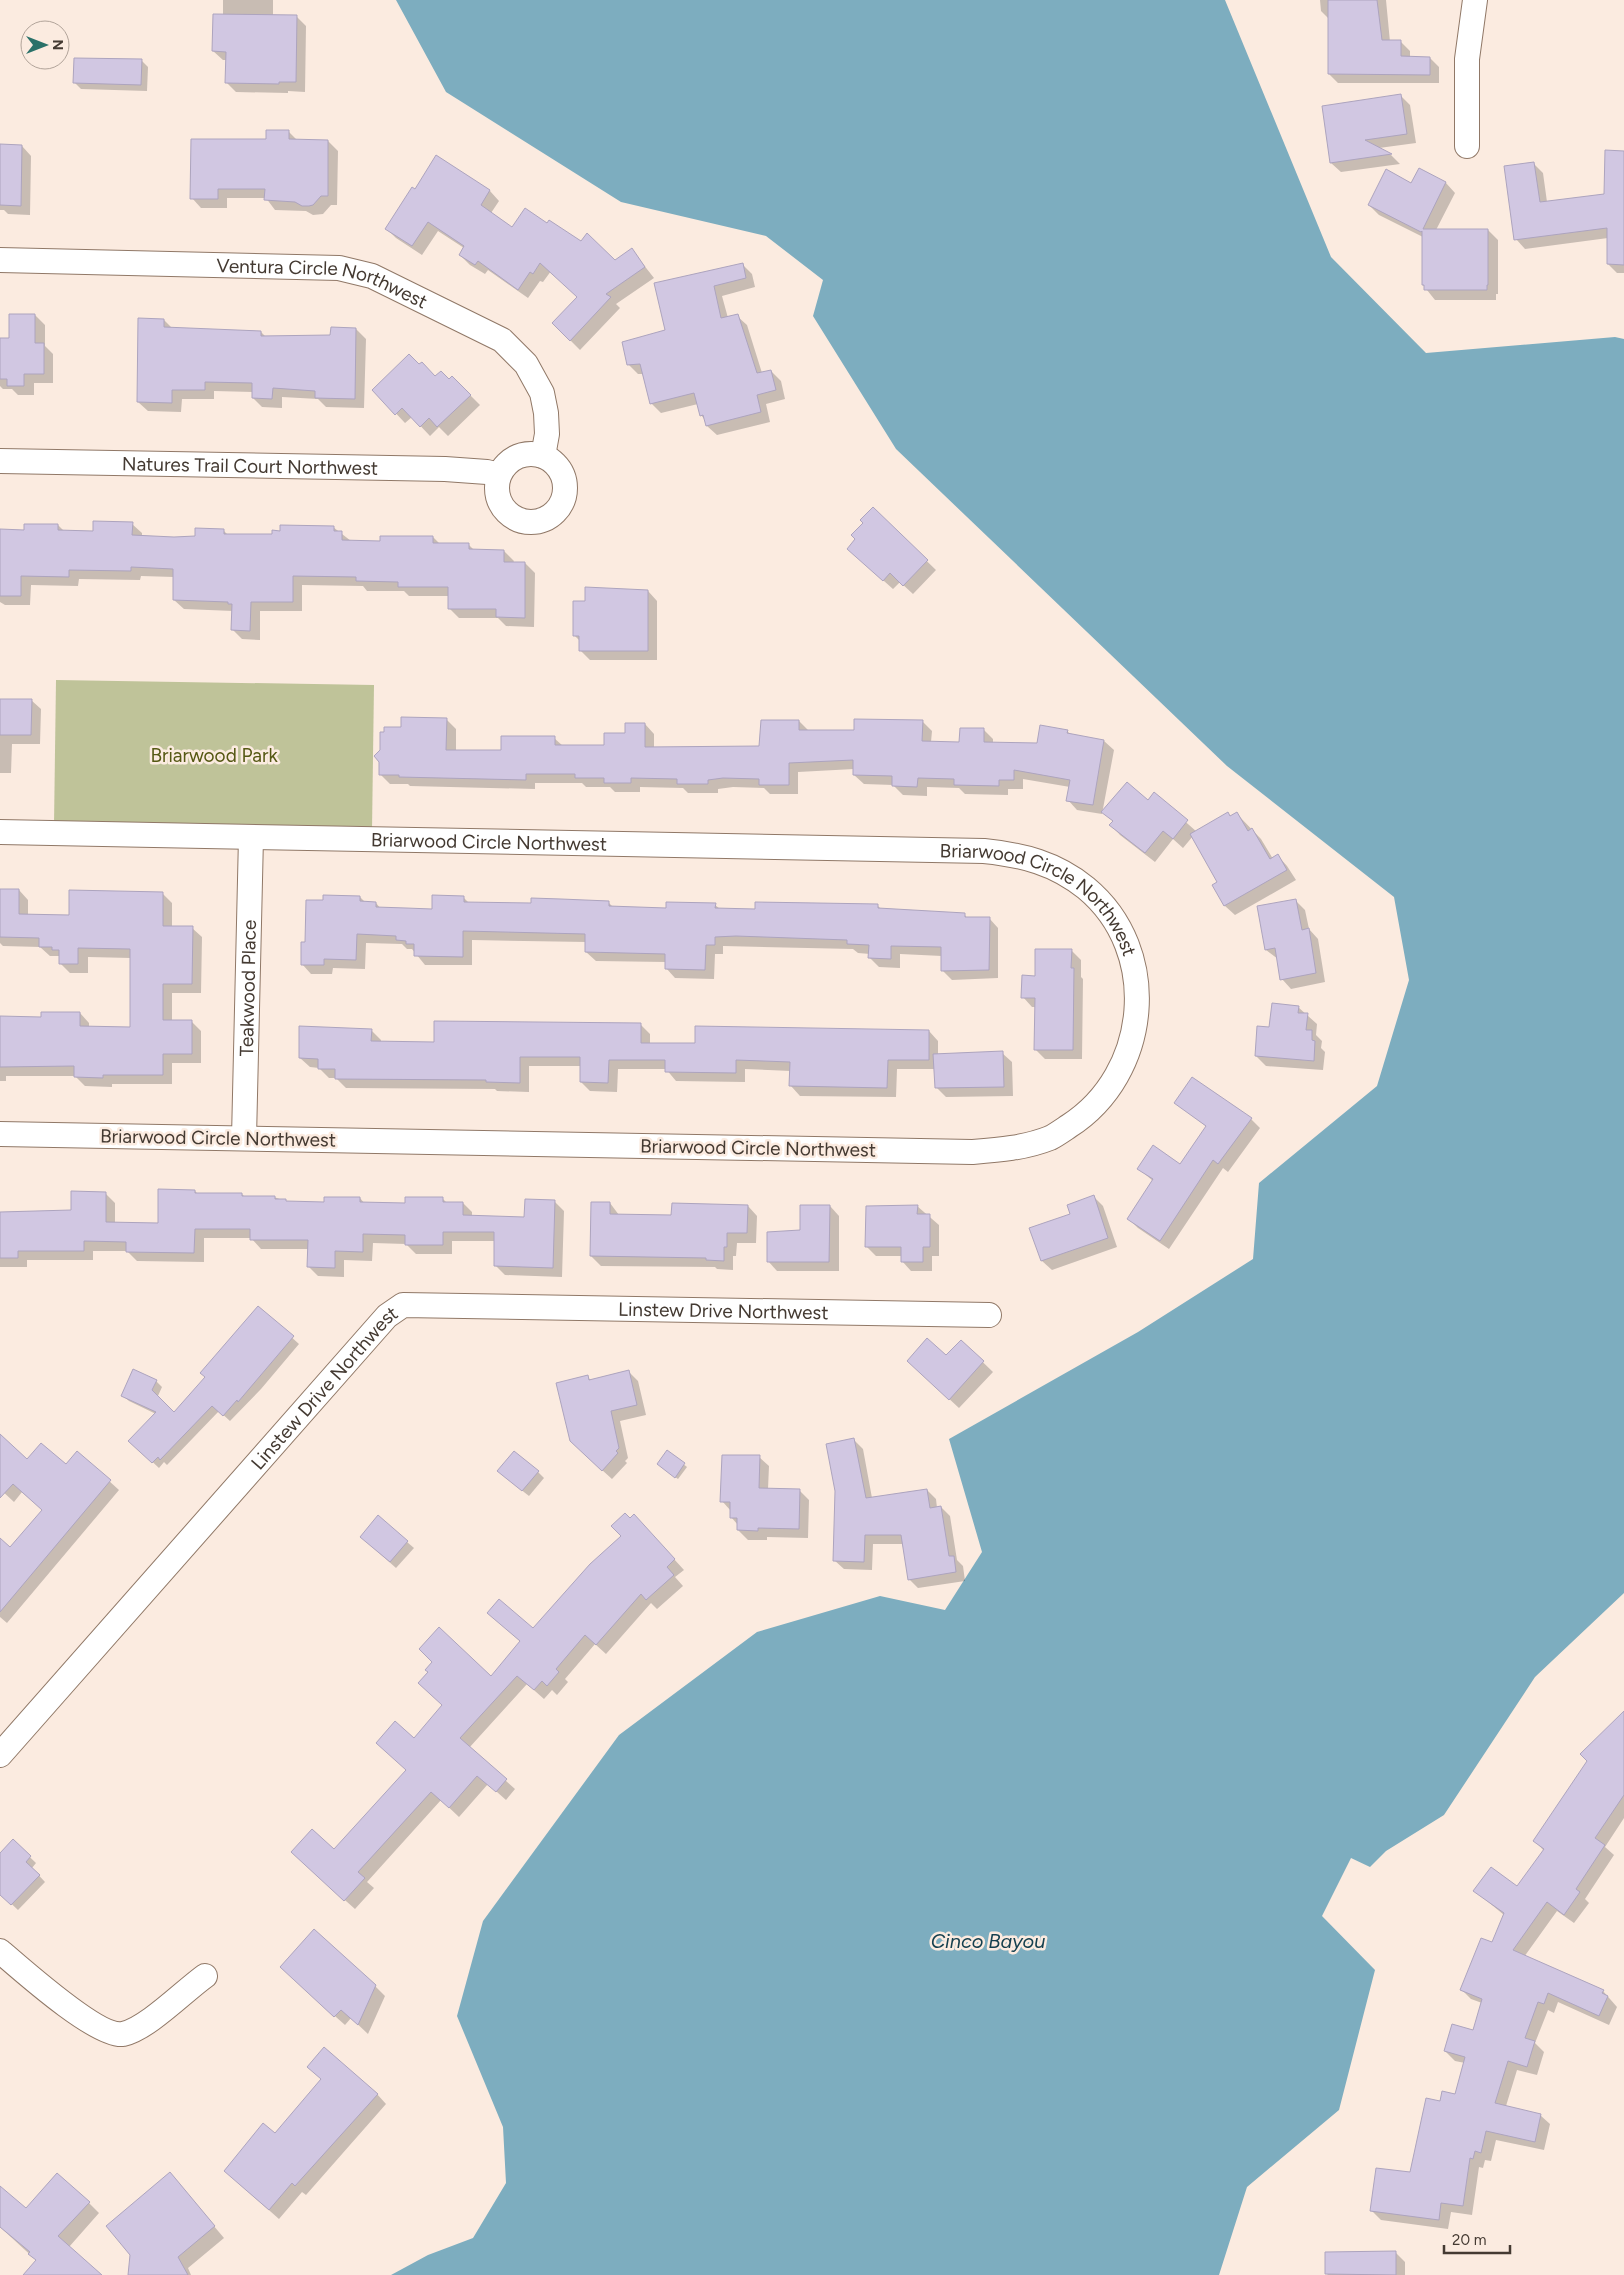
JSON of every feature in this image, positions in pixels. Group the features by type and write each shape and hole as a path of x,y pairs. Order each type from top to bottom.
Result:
{"street":[{"path":"1467,146 1468,59 1475,0"},
{"name":"Ventura Circle Northwest","path":"0,260 339,268 372,276 502,340 526,364 542,393 546,413 547,434 543,456"},
{"path":"530,454 543,456 554,464 562,474 565,488 563,501 555,512 544,520 531,522 518,520 507,512 500,502 497,488 499,476 507,464 517,457 530,454"},
{"name":"Natures Trail Court Northwest","path":"0,461 445,469 487,472 499,476"},
{"name":"Briarwood Circle Northwest","path":"0,832 984,851 1019,855 1057,869 1086,888 1104,907 1126,941 1135,970 1138,995 1133,1040 1122,1068 1106,1094 1086,1115 1051,1138 1027,1145 997,1150 972,1152 0,1134"},
{"name":"Teakwood Place","path":"244,1138 251,837"},
{"name":"Linstew Drive Northwest","path":"0,1755 387,1316 403,1305 989,1315"},
{"path":"0,1952 56,1998 108,2033 123,2034 141,2026 205,1976"}],"green space":[{"name":"Briarwood Park","path":"56,680 374,685 372,830 54,825"}],"water":[{"name":"Cinco Bayou","path":"396,0 1225,0 1331,257 1426,353 1615,337 1624,339 1624,1593 1535,1677 1444,1815 1386,1851 1370,1867 1351,1858 1322,1916 1375,1970 1339,2110 1247,2187 1219,2275 391,2275 428,2255 473,2238 506,2183 503,2127 457,2016 483,1921 619,1735 757,1632 880,1596 945,1610 982,1552 949,1439 1138,1332 1253,1259 1259,1183 1377,1086 1409,980 1394,897 1227,766 896,449 813,316 823,280 766,236 621,202 446,92"}],"building":[{"path":"1328,0 1377,0 1382,40 1401,40 1401,56 1430,57 1430,75 1328,74"},
{"path":"213,14 297,15 296,82 279,82 279,84 225,83 226,52 212,51"},
{"path":"74,58 142,59 141,85 73,83"},
{"path":"1401,94 1407,134 1365,140 1392,154 1330,163 1322,106"},
{"path":"266,130 289,130 289,139 328,140 328,196 321,196 313,205 309,206 302,206 295,202 264,200 265,189 218,189 218,199 190,199 191,139 266,139"},
{"path":"0,144 22,145 21,206 0,205"},
{"path":"1605,150 1624,151 1624,265 1607,264 1607,228 1514,240 1504,166 1534,162 1540,202 1604,194"},
{"path":"436,155 490,190 481,205 512,227 525,208 547,223 549,220 581,241 587,233 615,260 632,248 645,267 606,294 611,297 570,341 552,323 577,297 540,263 533,274 530,272 518,290 478,261 475,265 459,255 464,246 428,222 412,246 385,229 412,187 415,189"},
{"path":"1419,168 1446,182 1423,229 1488,229 1487,290 1424,290 1424,285 1422,285 1422,231 1368,205 1386,169 1411,183"},
{"path":"743,263 746,278 714,286 721,318 738,314 757,373 771,370 776,390 757,395 761,412 706,426 703,415 700,416 694,393 650,404 640,364 627,365 622,342 665,330 654,283"},
{"path":"9,314 35,314 35,343 44,343 44,374 24,374 24,386 7,386 7,379 0,379 0,338 9,338"},
{"path":"138,318 164,319 164,327 261,331 261,336 330,335 331,327 356,328 355,399 315,398 315,391 273,388 272,399 252,398 252,383 205,382 205,390 172,390 172,403 137,402"},
{"path":"409,354 419,364 422,362 435,376 441,371 449,379 452,376 471,395 437,427 429,418 420,427 402,408 395,415 372,390"},
{"path":"873,507 928,560 903,586 890,573 883,581 847,549 855,539 851,535 863,523 860,520"},
{"path":"93,521 133,522 132,535 174,537 195,536 195,528 224,529 224,534 272,534 272,530 280,531 280,525 334,526 334,531 342,531 342,540 380,541 380,536 433,536 433,543 469,543 469,549 504,550 504,562 525,562 525,618 496,617 496,609 448,609 448,587 398,587 398,582 356,581 356,577 293,576 293,602 251,602 250,631 231,630 232,604 228,604 228,602 173,600 173,569 131,567 131,571 69,570 69,577 21,576 21,596 0,596 0,529 24,530 24,524 58,524 58,530 93,531"},
{"path":"585,587 648,590 648,651 579,651 579,636 573,636 573,601 585,601"},
{"path":"0,699 32,699 31,735 0,735"},
{"path":"401,717 447,718 446,750 501,750 501,736 555,736 555,745 604,745 604,733 625,733 625,723 645,723 645,747 759,746 761,720 799,720 799,730 854,730 854,719 923,720 922,741 959,742 960,728 984,728 984,742 1037,743 1040,725 1068,730 1067,733 1104,740 1093,805 1066,801 1070,780 1014,770 1014,780 999,780 999,786 954,785 954,779 918,778 917,787 892,786 892,776 853,775 853,760 789,763 789,785 759,785 759,779 723,778 708,780 708,784 677,784 677,779 631,778 631,783 604,783 604,778 575,778 575,774 526,774 526,780 379,775 379,762 374,756 380,750 380,732 384,732 384,727 401,727"},
{"path":"1127,782 1148,800 1154,792 1188,820 1173,839 1163,831 1145,853 1109,825 1113,821 1101,812"},
{"path":"1228,812 1230,816 1237,812 1248,831 1252,828 1270,859 1278,854 1287,870 1224,906 1212,885 1217,882 1190,834"},
{"path":"0,889 19,889 19,914 69,915 69,890 163,892 163,926 193,926 192,984 163,984 163,1020 192,1020 192,1054 163,1054 163,1075 103,1075 103,1078 74,1077 74,1066 0,1067 0,1016 41,1017 41,1012 80,1012 80,1026 130,1027 130,949 78,948 78,964 59,964 59,950 52,950 52,947 39,947 39,938 0,937"},
{"path":"323,895 360,896 360,901 376,902 376,907 432,909 432,895 464,896 464,902 531,903 531,898 609,901 609,906 666,908 666,902 716,903 715,908 755,909 755,902 878,904 878,908 965,913 965,917 990,917 989,970 941,971 941,947 891,946 891,959 868,958 869,945 847,944 847,940 736,936 715,937 715,945 706,945 705,970 665,969 665,954 585,952 585,934 463,931 463,957 414,956 414,944 406,944 406,941 396,940 396,936 357,934 356,960 324,959 324,965 301,965 301,942 305,942 306,900 323,900"},
{"path":"1296,899 1302,930 1309,928 1316,973 1280,980 1275,948 1265,950 1257,906"},
{"path":"1035,949 1072,949 1071,968 1074,968 1073,1050 1034,1050 1035,998 1021,998 1022,975 1035,976"},
{"path":"1272,1003 1299,1006 1298,1013 1308,1013 1306,1030 1312,1030 1312,1040 1315,1041 1314,1061 1255,1056 1257,1026 1269,1027"},
{"path":"434,1021 641,1023 641,1043 695,1043 695,1026 929,1030 929,1060 888,1060 887,1088 789,1086 790,1062 736,1060 736,1073 665,1072 665,1060 609,1060 608,1083 580,1082 580,1057 520,1057 520,1083 486,1082 486,1080 335,1079 335,1069 318,1069 318,1059 299,1058 299,1026 372,1029 371,1041 434,1042"},
{"path":"1003,1051 1004,1087 935,1088 933,1054"},
{"path":"1192,1077 1252,1118 1218,1164 1213,1160 1160,1241 1127,1219 1153,1179 1137,1169 1153,1145 1180,1164 1206,1126 1174,1103"},
{"path":"158,1189 195,1190 195,1193 242,1193 242,1196 275,1196 275,1199 286,1199 286,1201 324,1202 324,1197 360,1197 360,1202 405,1203 405,1197 443,1197 443,1202 463,1202 463,1215 524,1217 525,1199 555,1200 553,1268 494,1266 494,1232 443,1232 443,1245 405,1245 405,1235 363,1234 363,1252 335,1251 335,1268 307,1267 308,1240 250,1240 250,1229 195,1229 194,1253 126,1252 126,1242 84,1241 84,1251 18,1251 18,1258 0,1258 0,1212 71,1210 71,1191 106,1192 106,1222 158,1223"},
{"path":"1094,1195 1108,1238 1041,1261 1029,1228 1070,1214 1067,1205"},
{"path":"591,1202 610,1202 610,1214 671,1215 672,1203 748,1205 747,1233 727,1233 724,1261 706,1260 706,1258 590,1256"},
{"path":"800,1205 830,1205 829,1262 767,1262 767,1232 800,1230"},
{"path":"918,1205 917,1214 930,1214 930,1247 923,1247 923,1262 901,1262 901,1247 865,1247 866,1206"},
{"path":"258,1306 294,1336 238,1402 237,1400 223,1416 212,1406 160,1460 158,1457 152,1463 128,1441 156,1412 121,1396 133,1369 157,1380 152,1390 174,1412 205,1377 200,1373"},
{"path":"927,1338 946,1355 961,1340 984,1361 949,1400 907,1361"},
{"path":"629,1370 637,1405 611,1411 619,1448 616,1451 618,1453 602,1471 570,1441 556,1383 588,1375 589,1380"},
{"path":"0,1434 27,1459 41,1443 66,1464 77,1451 111,1480 0,1612 0,1538 10,1547 42,1510 13,1484 0,1498"},
{"path":"854,1438 866,1498 927,1489 930,1508 941,1506 949,1556 954,1556 956,1572 908,1580 901,1535 865,1535 864,1562 833,1561 835,1491 826,1444"},
{"path":"667,1450 685,1463 675,1478 657,1464"},
{"path":"514,1451 539,1471 522,1491 497,1471"},
{"path":"722,1455 760,1455 759,1488 800,1489 799,1529 758,1528 758,1531 737,1530 737,1518 730,1518 730,1502 720,1502"},
{"path":"625,1513 630,1518 634,1514 675,1559 667,1567 674,1575 646,1600 641,1594 596,1645 585,1635 556,1669 559,1672 547,1686 542,1681 534,1690 517,1676 460,1738 507,1779 496,1792 477,1776 449,1808 431,1792 358,1872 365,1878 344,1901 291,1852 312,1829 334,1849 406,1770 376,1743 395,1721 414,1738 442,1705 418,1683 428,1672 425,1670 432,1662 419,1649 439,1627 491,1676 520,1641 487,1613 499,1599 533,1628 590,1564 621,1536 611,1526"},
{"path":"378,1515 408,1541 390,1562 360,1537"},
{"path":"1624,1711 1624,1795 1595,1838 1605,1845 1576,1889 1580,1892 1564,1915 1547,1902 1513,1950 1604,1990 1602,1993 1608,1996 1599,2016 1548,1993 1544,2004 1538,2002 1525,2038 1535,2041 1527,2067 1508,2061 1495,2103 1541,2114 1535,2142 1486,2131 1481,2153 1475,2151 1473,2159 1470,2158 1463,2206 1441,2203 1439,2220 1370,2211 1376,2168 1410,2172 1426,2098 1440,2101 1442,2091 1455,2094 1465,2057 1444,2051 1452,2024 1473,2030 1482,1999 1460,1990 1481,1938 1492,1942 1504,1913 1473,1891 1491,1867 1517,1886 1544,1849 1533,1841 1587,1761 1580,1754"},
{"path":"13,1839 31,1856 26,1862 40,1875 11,1905 0,1895 0,1853"},
{"path":"314,1929 376,1985 358,2025 341,2010 334,2017 280,1967"},
{"path":"324,2047 378,2094 295,2186 292,2183 269,2210 224,2171 263,2123 275,2133 321,2079 307,2067"},
{"path":"170,2172 215,2226 178,2257 188,2275 128,2275 130,2255 106,2226"},
{"path":"57,2173 90,2202 58,2236 102,2275 23,2275 36,2260 28,2254 30,2252 0,2227 0,2186 26,2208"},
{"path":"1396,2251 1396,2275 1325,2274 1325,2252"}]}
